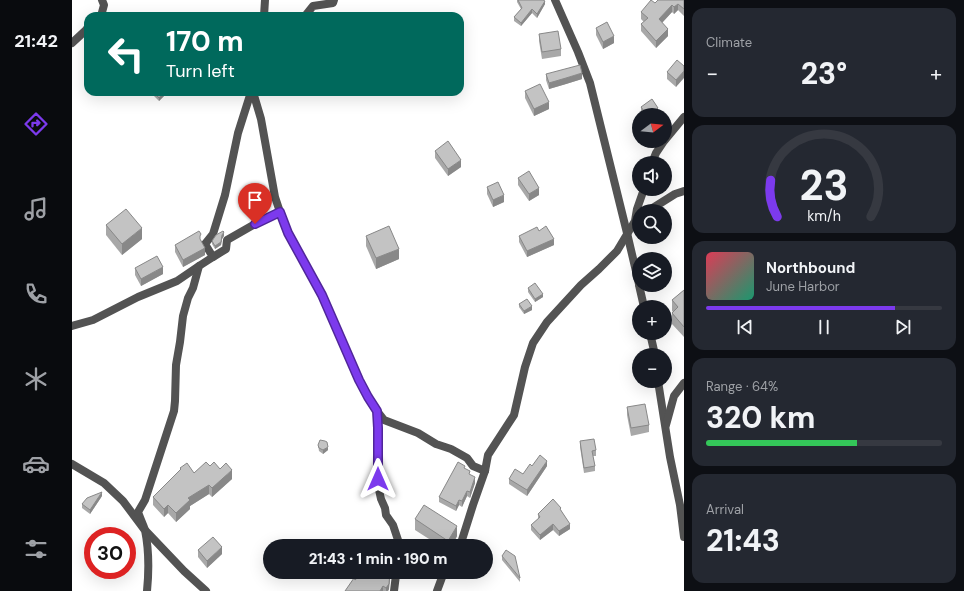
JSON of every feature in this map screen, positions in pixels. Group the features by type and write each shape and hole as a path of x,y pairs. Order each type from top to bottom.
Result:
{"street":[{"path":"95,0 103,3"},
{"path":"264,12 265,0"},
{"path":"308,12 313,6 333,3 334,0"},
{"path":"555,0 590,83 632,252"},
{"path":"72,43 84,32"},
{"path":"213,258 205,244 213,234 225,195 238,133 251,96"},
{"path":"253,96 261,119 275,197 288,233 322,295 359,380 368,397 384,420 418,433 436,444 451,449 467,458 473,466 485,471"},
{"path":"672,132 684,117"},
{"path":"659,204 674,194 684,191"},
{"path":"463,539 485,471 488,455 514,415 525,368 533,343 552,317 581,285 617,251 635,221 642,196"},
{"path":"72,326 93,320 138,297 177,281 226,249 227,240 280,212"},
{"path":"628,233 632,228"},
{"path":"147,591 148,565 144,529 138,512 148,493 174,411 176,401 176,365 183,316 199,266"},
{"path":"666,428 674,396 684,383"},
{"path":"659,388 670,456 680,505 684,537"},
{"path":"377,411 378,490 386,515 393,524 398,539"},
{"path":"72,464 104,483 123,501 144,529 184,571 206,591"},
{"path":"394,591 396,579"},
{"path":"437,591 441,579"}],"building":[{"path":"518,0 545,1 537,14 532,9 521,23 514,17 522,8"},
{"path":"651,0 655,3 658,0 684,0 684,9 678,4 674,7 672,5 659,19 668,29 656,41 641,24 648,18 641,12"},
{"path":"607,22 614,36 603,42 596,28"},
{"path":"558,31 561,49 542,52 539,34"},
{"path":"677,60 684,66 684,71 676,80 667,72"},
{"path":"580,65 582,73 549,83 546,74"},
{"path":"540,84 549,102 534,109 525,91"},
{"path":"652,99 658,108 642,108 641,107"},
{"path":"448,141 461,160 448,169 435,151"},
{"path":"529,171 539,188 529,194 518,178"},
{"path":"498,182 504,195 493,200 487,187"},
{"path":"126,209 142,228 122,244 106,225"},
{"path":"389,226 399,249 376,258 366,236"},
{"path":"546,226 554,239 527,251 519,236 537,227 539,231"},
{"path":"199,231 201,234 200,239 205,248 183,260 175,245"},
{"path":"223,231 221,242 215,246 212,241 216,235"},
{"path":"157,256 163,267 141,279 135,268"},
{"path":"535,283 543,294 535,299 528,288"},
{"path":"684,290 684,327 672,313 678,307 672,300"},
{"path":"527,299 532,306 524,311 519,304"},
{"path":"645,404 649,425 631,428 627,407"},
{"path":"594,439 596,450 592,451 595,466 584,468 580,441"},
{"path":"320,440 327,442 328,447 323,450 319,448 318,445"},
{"path":"540,455 547,461 527,490 509,479 515,469 523,474 530,464 532,466"},
{"path":"206,462 210,466 214,462 220,469 226,463 232,470 212,488 209,485 188,498 190,500 176,513 168,505 164,509 153,497 181,469 180,468 187,463 194,473"},
{"path":"458,462 470,471 469,474 475,477 470,492 467,491 462,501 459,500 456,506 439,497"},
{"path":"102,492 90,510 82,504 87,498"},
{"path":"553,499 561,508 560,509 570,524 559,531 553,524 540,535 531,525 540,517 538,514"},
{"path":"424,505 457,526 449,539 445,539 415,519"},
{"path":"213,537 222,547 207,561 198,550"},
{"path":"506,550 515,556 520,578 502,556"},
{"path":"353,579 389,579 389,584 386,588 383,586 380,591 345,591"}],"route":[{"path":"255,224 280,212 288,233 322,295 359,380 377,411 378,479"}]}
